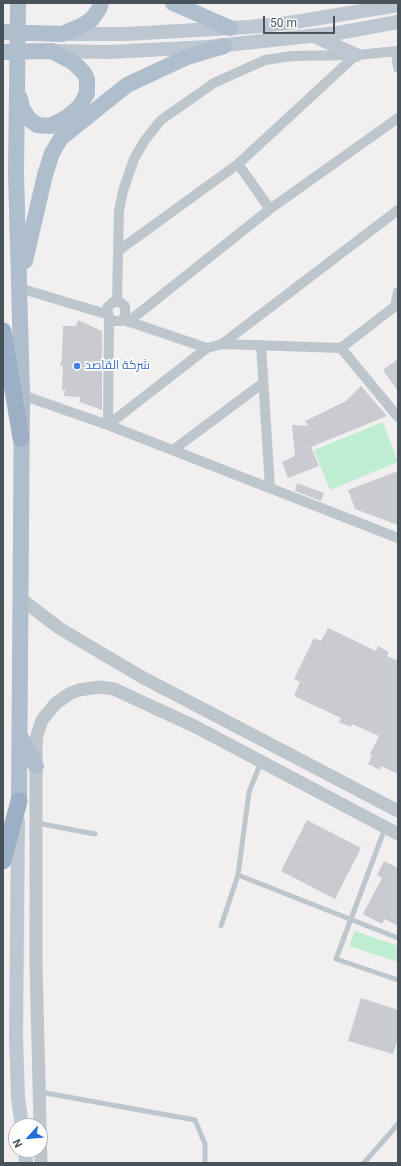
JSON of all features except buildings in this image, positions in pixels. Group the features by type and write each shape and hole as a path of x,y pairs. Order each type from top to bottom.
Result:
{"highway":[{"path":"3,331 21,438"},
{"path":"3,861 19,801"}],"main road":[{"path":"19,3 16,173 22,395 19,801 16,880 17,1050 18,1098 21,1118"},
{"path":"62,34 83,25 92,19 100,9 101,3"},
{"path":"173,3 230,28"},
{"path":"3,32 126,34 230,28 289,23 398,5"},
{"path":"3,52 109,52 224,46 313,36 398,22"},
{"path":"313,36 356,55"},
{"path":"19,288 31,229 45,174 52,153 61,138 128,85 187,57 224,46"},
{"path":"17,78 22,108 25,114 33,122 50,126 66,118 84,100 87,93 87,79 84,73 74,63 52,51"},
{"path":"19,735 36,766"}],"street":[{"path":"116,301 119,211 125,182 134,159 145,140 162,120 214,83 265,60 292,56 356,55 397,51 398,68"},
{"path":"118,250 238,164 356,55"},
{"path":"125,321 270,208 398,118"},
{"path":"238,164 270,208"},
{"path":"222,344 398,210"},
{"path":"19,288 108,316 114,321 125,321 207,348"},
{"path":"108,425 207,348 222,344 341,348 397,305 398,292"},
{"path":"116,301 123,304 126,309 125,321"},
{"path":"108,425 108,306 116,301"},
{"path":"260,345 270,488"},
{"path":"341,348 398,417"},
{"path":"173,450 263,383"},
{"path":"22,395 108,425 398,538"},
{"path":"20,598 59,628 140,676 398,811"},
{"path":"41,1163 36,963 36,766 37,735 42,720 48,711 70,692 99,687 114,690 196,727 394,829"}],"lane":[{"path":"221,926 238,875 249,792 262,761"},
{"path":"37,823 95,834"},
{"path":"394,829 351,920 336,959 398,980"},
{"path":"238,875 398,938"},
{"path":"40,1092 195,1120 205,1144 206,1163"},
{"path":"364,1163 398,1124"}],"green space":[{"path":"383,422 398,462 330,490 314,450"},
{"path":"355,931 398,946 398,962 349,946"}],"place":[{"name":"شركة القاصد","path":"77,366"}]}
